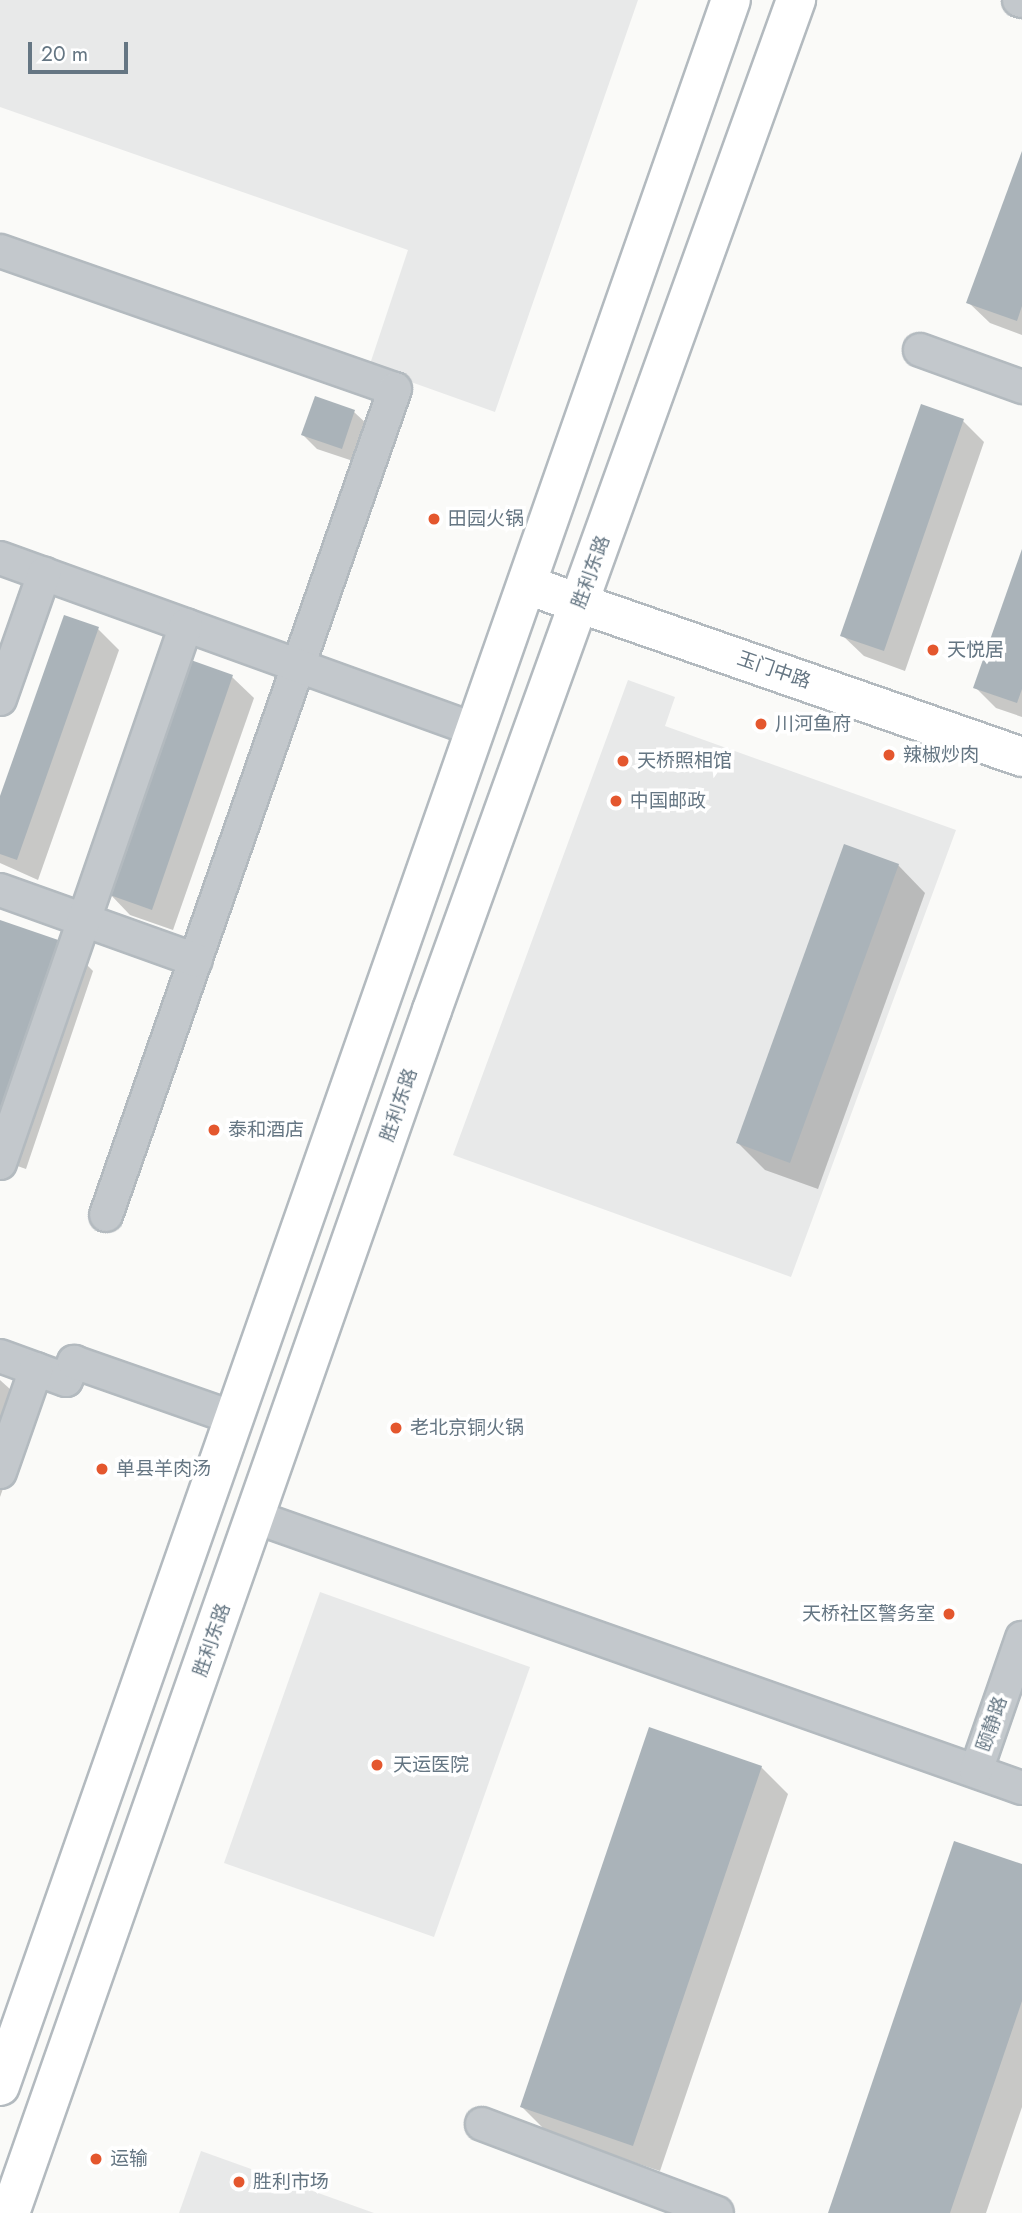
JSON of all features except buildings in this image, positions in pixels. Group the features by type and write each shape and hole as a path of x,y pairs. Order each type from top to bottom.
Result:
{"main road":[{"path":"0,2086 231,1417 476,730 731,0"},
{"name":"胜利东路","path":"10,2213 796,0"},
{"name":"玉门中路","path":"527,585 1022,757"}],"street":[{"path":"0,251 395,389 106,1215"},
{"path":"920,350 1022,387"},
{"path":"0,558 476,730"},
{"path":"0,699 44,574"},
{"path":"0,1163 186,625"},
{"path":"0,892 196,960"},
{"path":"0,1356 66,1380 74,1362 231,1417"},
{"path":"0,1472 36,1369"},
{"path":"255,1517 1022,1787"},
{"name":"颐静路","path":"976,1771 1022,1638"},
{"path":"482,2124 717,2213"}],"shaded area":[{"path":"0,0 638,0 495,412 369,367 408,250 0,107"},
{"path":"628,680 675,697 665,726 956,830 791,1277 453,1155"},
{"name":"天运医院","path":"320,1592 530,1667 434,1937 224,1863"},
{"name":"胜利市场","path":"201,2151 374,2213 179,2213"}],"place":[{"name":"田园火锅","path":"434,519"},
{"name":"天悦居","path":"933,650"},
{"name":"川河鱼府","path":"761,724"},
{"name":"辣椒炒肉","path":"889,755"},
{"name":"天桥照相馆","path":"623,761"},
{"name":"中国邮政","path":"616,801"},
{"name":"泰和酒店","path":"214,1130"},
{"name":"老北京铜火锅","path":"396,1428"},
{"name":"单县羊肉汤","path":"102,1469"},
{"name":"天桥社区警务室","path":"949,1614"},
{"name":"天运医院","path":"377,1765"},
{"name":"运输","path":"96,2159"},
{"name":"胜利市场","path":"239,2182"}]}
